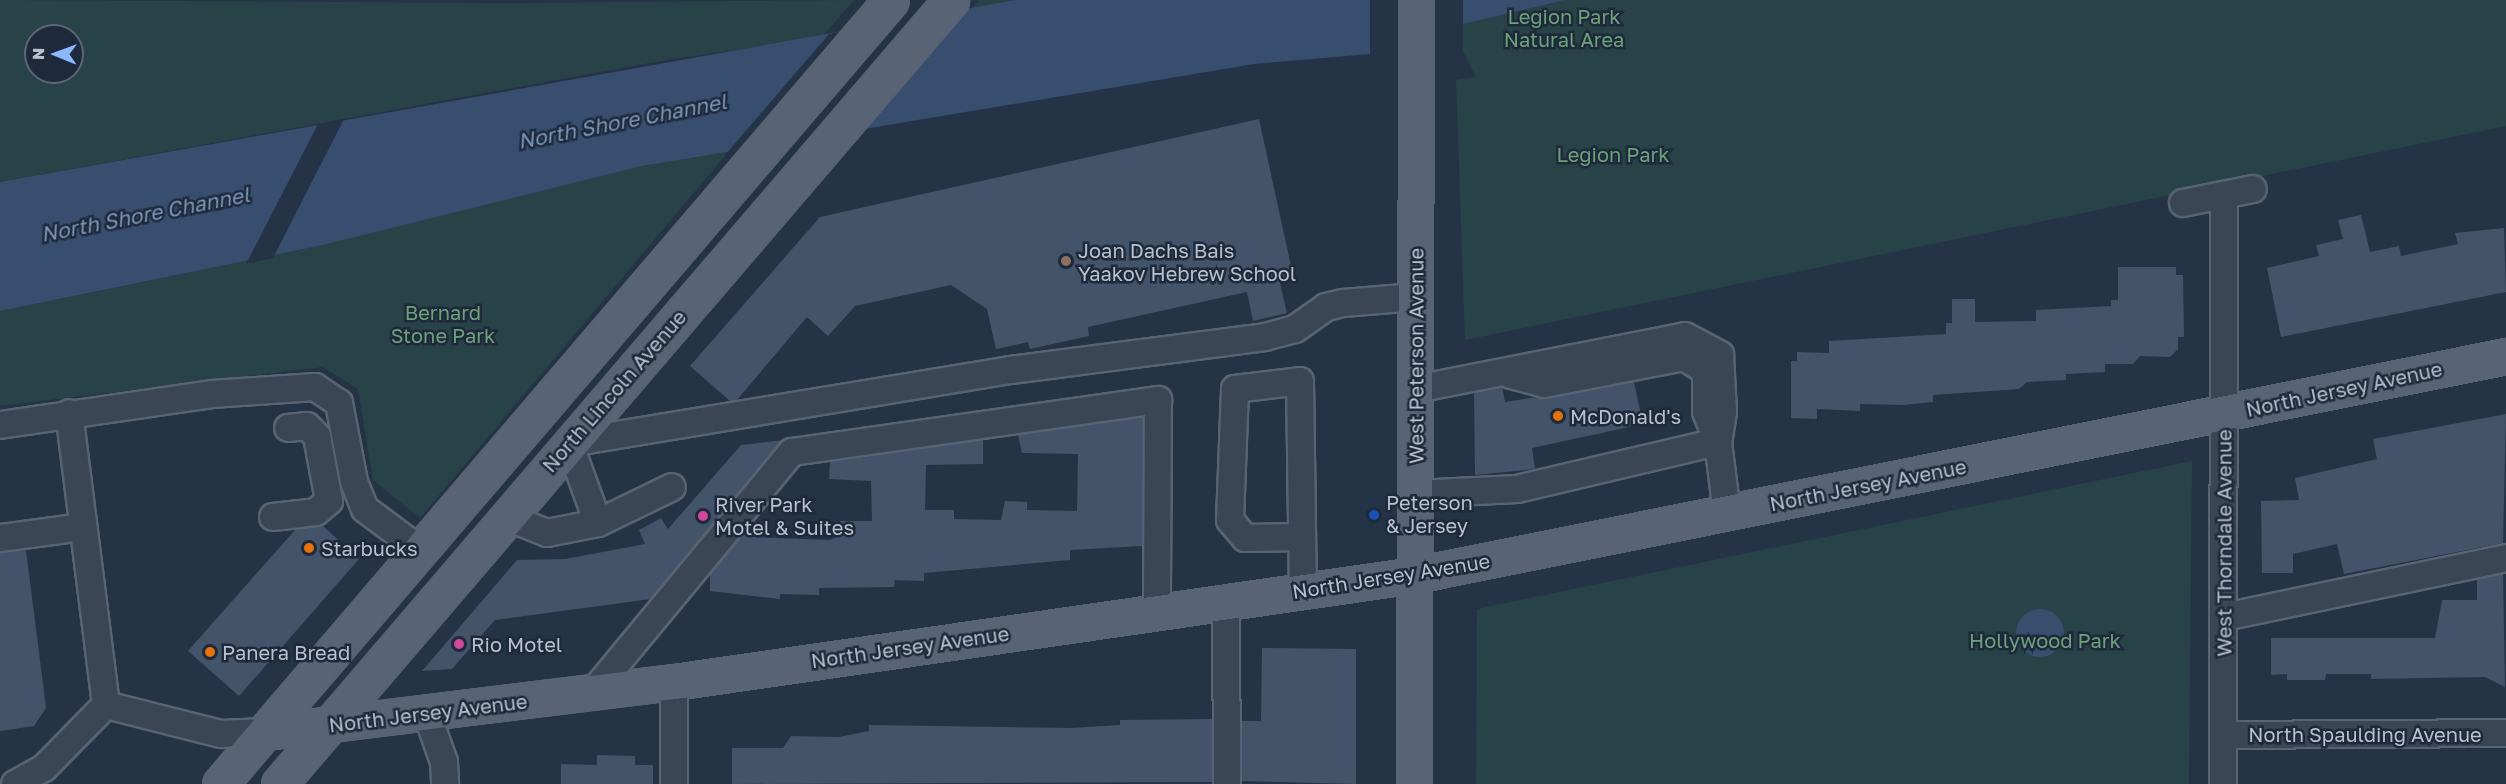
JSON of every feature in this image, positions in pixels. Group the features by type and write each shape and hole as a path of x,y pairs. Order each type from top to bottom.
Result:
{"main road":[{"path":"220,784 891,0"},
{"name":"North Lincoln Avenue","path":"279,784 326,726 951,0"},
{"name":"West Peterson Avenue","path":"1414,784 1416,0"},
{"name":"North Jersey Avenue","path":"265,732 428,714 674,682 1415,575 2506,356"}],"street":[{"path":"2183,203 2253,189"},
{"name":"West Thorndale Avenue","path":"2223,784 2224,195"},
{"path":"598,523 569,443 1011,370 1265,337 1295,329 1326,307 1343,303 1416,297"},
{"path":"1416,389 1507,374 1544,384 1684,357 1706,371 1706,412 1718,442 1727,513"},
{"path":"1301,537 1245,538 1230,520 1235,389 1300,381 1303,591"},
{"path":"0,425 69,413 315,387 339,403 354,482 366,509 420,550"},
{"path":"594,691 792,452 1158,400 1156,612"},
{"path":"69,413 106,705"},
{"path":"273,517 316,512 329,501 317,436 307,426 288,428"},
{"path":"1415,494 1517,489 1718,442"},
{"path":"507,517 547,533 598,523 672,487"},
{"path":"0,538 82,527"},
{"path":"2224,617 2506,558"},
{"path":"1226,602 1227,784"},
{"path":"674,682 674,784"},
{"path":"106,705 221,734 265,732"},
{"path":"15,784 44,768 106,705"},
{"path":"428,714 444,762 445,784"},
{"name":"North Spaulding Avenue","path":"2224,735 2506,733"}],"green space":[{"path":"0,0 510,3 854,0 821,38 666,60 0,182"},
{"path":"979,0 1016,0 971,9"},
{"name":"Legion Park","path":"1565,0 2506,0 2506,126 1465,340 1456,80 1476,77 1463,51 1463,24"},
{"name":"Bernard Stone Park","path":"729,151 420,518 373,480 358,389 323,367 0,406 0,311 323,245 642,166"},
{"name":"Hollywood Park","path":"2192,461 2189,784 1476,784 1477,609"}],"water":[{"name":"North Shore Channel","path":"1016,0 1433,0 1370,14 1370,54 1254,64 642,166 323,245 0,311 0,182"},
{"path":"1463,0 1565,0 1463,24"},
{"path":"2040,609 2057,616 2064,633 2057,650 2040,657 2023,650 2016,633 2023,616"}],"pier":[{"path":"1370,0 1436,0 1373,16 1370,57"},
{"path":"963,7 856,133 725,155 829,34"},
{"path":"344,119 273,258 246,264 318,124"}],"building":[{"path":"1259,119 1294,280 1280,283 1287,313 1253,321 1247,292 1088,327 1089,336 1030,349 1028,342 996,349 987,309 951,285 855,306 828,336 807,317 737,400 730,401 690,366 820,217"},
{"path":"2361,215 2370,252 2399,246 2401,256 2458,244 2455,233 2504,228 2506,292 2281,337 2267,268 2319,256 2316,245 2343,239 2338,220"},
{"path":"2118,267 2176,267 2176,275 2183,275 2184,337 2178,337 2178,349 2170,357 2140,356 2133,364 2105,364 2105,372 2066,374 2066,380 2027,382 2019,389 1933,395 1933,402 1904,405 1860,404 1860,411 1817,409 1817,419 1791,418 1791,361 1797,361 1797,352 1829,353 1829,341 1946,334 1946,323 1952,323 1952,299 1975,299 1975,322 2036,321 2036,310 2111,306 2111,300 2118,300"},
{"name":"McDonald's","path":"1634,382 1643,424 1532,448 1535,469 1475,475 1474,393 1502,387 1505,402"},
{"path":"2506,414 2503,543 2344,574 2337,544 2293,554 2293,573 2262,573 2261,501 2299,500 2295,478 2377,459 2373,439"},
{"path":"1143,417 1142,546 1070,550 1070,560 924,573 924,581 895,580 894,587 819,588 819,595 780,594 780,599 710,591 710,574 745,532 750,537 830,540 839,536 840,521 872,521 871,481 829,479 830,462 983,440 983,464 926,465 925,510 954,510 954,519 1001,520 1005,501 1027,502 1027,510 1077,511 1078,454 1022,453 1018,435"},
{"path":"784,440 651,599 495,620 452,669 422,671 517,560 565,559 645,544 639,530 661,518 668,529 741,445"},
{"path":"322,525 359,559 239,696 188,651 295,530"},
{"path":"26,550 46,708 34,726 0,731 0,553"},
{"path":"2503,574 2505,687 2485,677 2371,679 2371,674 2326,674 2325,680 2287,680 2287,674 2271,675 2271,638 2435,638 2442,600 2477,600 2477,579"},
{"path":"1262,648 1356,649 1356,784 1242,781 1242,721 1261,721"},
{"path":"1212,719 1212,782 732,784 732,748 783,748 791,736 839,737 869,731 869,725 1071,728 1120,725 1120,720"},
{"path":"597,755 635,756 635,765 653,765 653,784 561,784 561,764 597,765"}],"place":[{"name":"Joan Dachs Bais Yaakov Hebrew School","path":"1066,261"},
{"name":"McDonald's","path":"1558,416"},
{"name":"Peterson & Jersey","path":"1374,515"},
{"name":"River Park Motel & Suites","path":"703,516"},
{"name":"Starbucks","path":"309,548"},
{"name":"Rio Motel","path":"459,644"},
{"name":"Panera Bread","path":"210,652"}],"park label":[{"name":"Legion Park Natural Area","path":"1564,28"}]}
